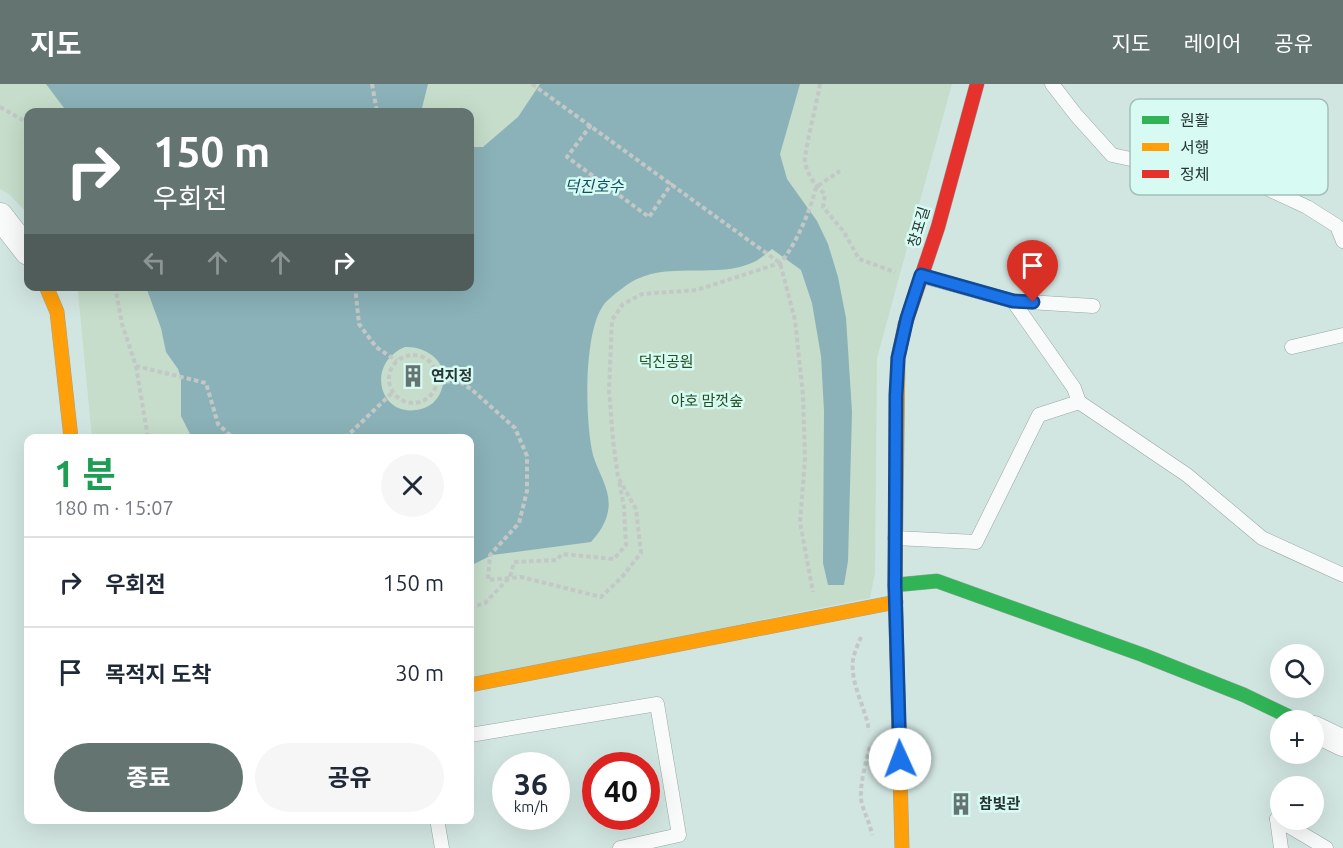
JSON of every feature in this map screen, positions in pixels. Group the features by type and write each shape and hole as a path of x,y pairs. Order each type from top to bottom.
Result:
{"street":[{"name":"창포길","path":"902,848 895,585 898,358 907,318 938,227 977,84"},
{"path":"0,216 24,247"},
{"path":"48,291 57,312 71,434"},
{"path":"895,585 937,580 1153,659 1244,695 1275,710"},
{"path":"474,684 896,602"},
{"path":"1324,734 1343,743"}],"lane":[{"path":"1052,84 1076,116 1112,155 1130,159"},
{"path":"1281,195 1340,224 1343,241"},
{"path":"921,275 1013,301 1093,306"},
{"path":"1013,301 1074,388 1079,402 1187,475 1262,538 1343,575"},
{"path":"1292,347 1343,335"},
{"path":"895,538 976,542 1039,415 1079,402"},
{"path":"474,734 657,704 679,835 620,848"},
{"path":"1281,848 1277,819 1326,848"},
{"path":"438,824 442,848"}],"path":[{"path":"372,84 375,108"},
{"path":"532,84 780,263 795,320 802,384 805,459 800,522 815,601"},
{"path":"820,84 804,161 816,187 825,194 823,207 843,232 859,259 897,273"},
{"path":"0,107 24,121"},
{"path":"591,125 567,157 649,217 672,183"},
{"path":"474,607 484,603 510,577 513,562 557,560 562,554 614,559 626,545 624,507 618,477 609,390 612,320 623,304 642,294 697,290 780,263 789,254 814,197 816,187 840,171"},
{"path":"116,291 122,324 136,366 146,434"},
{"path":"356,291 359,324 376,347 397,361"},
{"path":"412,355 420,355 433,365 438,381 432,395 419,403 404,402 393,392 389,376 397,361 412,355"},
{"path":"136,366 206,383 218,424 229,434"},
{"path":"438,381 460,382 471,388 515,428 527,456 527,491 519,523 490,555 488,580 521,577 601,597 622,577 641,553 636,509 618,477"},
{"path":"349,434 393,392"},
{"path":"862,632 853,660 855,683 867,716 870,734"},
{"path":"871,743 865,765 861,801 870,822 873,839"}],"green space":[{"name":"덕진공원","path":"0,84 952,84 877,358 875,573 870,598 474,678 474,434 92,434 77,291 474,291 474,108 24,108 24,210 9,194 0,189"}],"water":[{"path":"46,84 428,84 422,108 64,108"},
{"name":"덕진호수","path":"540,84 800,84 780,154 787,179 817,221 828,244 838,277 846,318 852,412 848,561 844,585 828,585 823,563 824,411 821,356 812,303 801,270 772,249 756,261 740,267 666,272 637,279 608,300 600,312 590,351 588,421 593,455 606,489 609,504 604,524 591,542 492,555 474,564 474,434 190,434 181,416 181,378 178,369 166,352 161,328 147,291 474,291 474,147 483,147 518,117","holes":["405,347 430,354 441,365 444,382 440,394 430,405 421,409 407,410 395,406 387,399 382,388 381,377 384,365 392,355"]}],"traffic: fast":[{"path":"895,585 937,581 1143,655 1244,695 1275,710"}],"traffic: slow":[{"path":"48,291 57,312 71,434"},
{"path":"902,848 895,585 898,358 905,325"},
{"path":"474,684 896,602"}],"traffic: jam":[{"path":"905,325 938,227 977,84"}],"place":[{"name":"연지정","path":"413,376"},
{"name":"참빛관","path":"961,804"}],"route":[{"path":"900,759 895,585 896,395 898,358 907,318 921,275 1013,301 1033,302"}],"park label":[{"name":"야호 맘껏숲","path":"707,401"}]}
